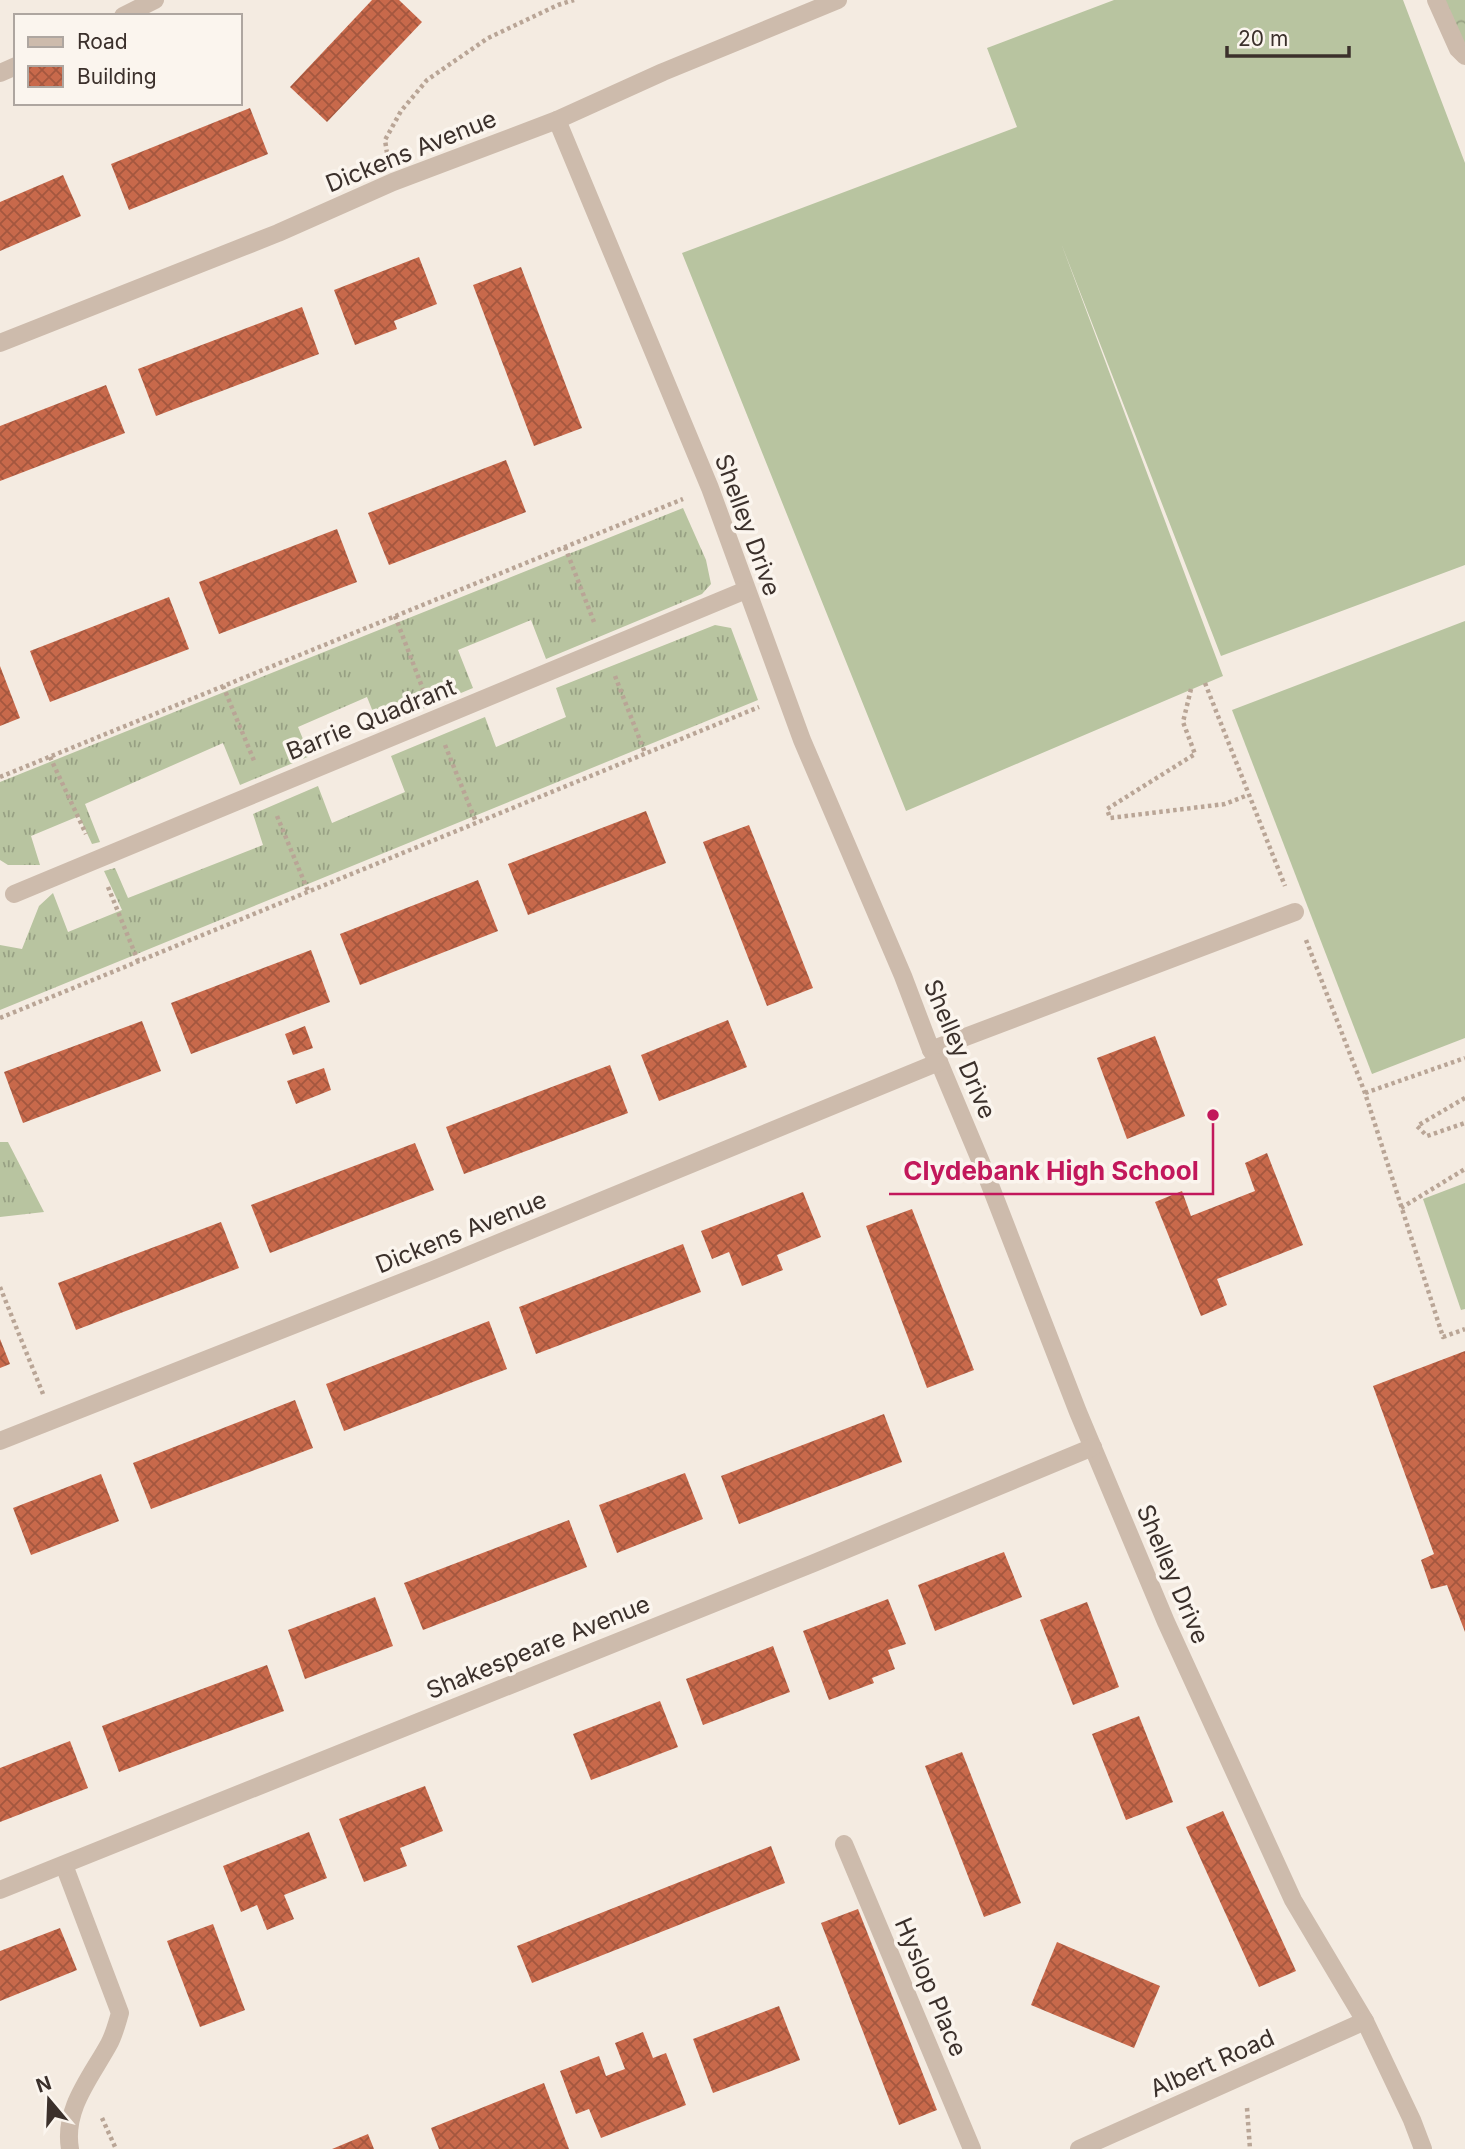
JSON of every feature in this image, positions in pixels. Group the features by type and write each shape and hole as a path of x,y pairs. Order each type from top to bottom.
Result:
{"street":[{"path":"127,14 155,0"},
{"name":"Dickens Avenue","path":"0,343 278,233 393,182 556,120 663,72 838,0"},
{"path":"1436,0 1458,49 1465,56"},
{"name":"Shelley Drive","path":"556,120 710,488 785,696 983,1167 1093,1447 1166,1622 1293,1900 1365,2021 1423,2149"},
{"name":"Barrie Quadrant","path":"14,894 746,590"},
{"name":"Dickens Avenue","path":"0,1441 433,1270 935,1056 1295,912"},
{"name":"Shakespeare Avenue","path":"0,1889 814,1563 1093,1447"},
{"name":"Hyslop Place","path":"844,1844 972,2149"},
{"path":"64,1865 120,2013 110,2042 75,2104 67,2134 70,2149"},
{"name":"Albert Road","path":"1079,2149 1365,2021"}],"path":[{"path":"393,182 385,140 401,111 428,80 488,38 574,0"},
{"path":"0,777 710,488"},
{"path":"1205,684 1224,733"},
{"path":"1191,689 1182,723 1195,754 1107,809 1110,818 1225,804 1248,795"},
{"path":"0,1018 785,696"},
{"path":"1465,1058 1365,1093 1443,1337 1465,1329"},
{"path":"1465,1098 1417,1126 1427,1136 1465,1124"},
{"path":"1401,1208 1465,1169"},
{"path":"0,1287 53,1421"},
{"path":"1245,2075 1250,2149"}],"green space":[{"path":"1114,0 1403,0 1465,163 1465,565 1221,656 1061,243 1223,676 906,811 682,253 1017,127 987,48"},
{"path":"1436,0 1465,0 1465,56"},
{"path":"683,508 706,560 711,584 702,594 546,659 531,620 458,650 473,688 379,727 367,697 298,727 310,756 240,785 223,743 85,804 100,842 92,844 79,816 31,836 40,865 8,865 0,860 0,782"},
{"path":"1465,621 1465,1038 1372,1074 1232,710"},
{"path":"715,625 731,628 758,700 0,1010 0,945 22,949 39,906 53,893 68,932 122,910 104,871 115,868 128,898 263,845 253,814 318,786 332,823 405,792 391,756 485,717 496,747 566,717 556,688"},
{"path":"0,1142 8,1142 44,1212 0,1217"},
{"path":"1465,1183 1465,1309 1461,1310 1423,1199"}],"building":[{"path":"372,0 399,0 422,22 327,122 290,87"},
{"path":"250,108 268,154 129,210 111,164"},
{"path":"63,175 81,216 0,251 0,202"},
{"path":"419,257 437,304 394,321 397,329 355,345 334,290"},
{"path":"521,267 582,428 534,446 473,285"},
{"path":"302,307 319,354 156,416 138,369"},
{"path":"106,385 125,433 0,481 0,426"},
{"path":"506,460 526,512 389,565 368,513"},
{"path":"337,529 357,582 219,634 199,582"},
{"path":"169,597 189,649 50,702 30,651"},
{"path":"0,666 20,718 0,726"},
{"path":"646,811 666,863 528,915 508,864"},
{"path":"749,825 813,988 767,1006 703,842"},
{"path":"478,880 498,931 360,985 340,934"},
{"path":"311,950 330,1002 191,1054 171,1003"},
{"path":"728,1020 747,1067 659,1101 641,1055"},
{"path":"142,1021 161,1071 23,1123 4,1072"},
{"path":"305,1026 313,1048 293,1055 285,1034"},
{"path":"1155,1036 1185,1116 1127,1139 1097,1058"},
{"path":"610,1065 628,1113 464,1174 446,1127"},
{"path":"324,1068 331,1090 296,1104 287,1081"},
{"path":"415,1143 434,1190 270,1253 251,1205"},
{"path":"1267,1153 1303,1245 1217,1279 1227,1305 1201,1316 1155,1202 1182,1191 1191,1216 1255,1191 1245,1163"},
{"path":"803,1192 821,1237 777,1255 783,1270 742,1286 729,1252 712,1259 701,1231"},
{"path":"912,1209 974,1370 927,1388 866,1226"},
{"path":"221,1222 239,1268 76,1330 58,1283"},
{"path":"683,1244 701,1292 536,1354 519,1307"},
{"path":"489,1321 507,1369 344,1431 326,1384"},
{"path":"0,1339 10,1364 0,1368"},
{"path":"1465,1351 1465,1632 1447,1585 1431,1589 1421,1560 1434,1554 1373,1386"},
{"path":"295,1400 313,1448 151,1509 133,1463"},
{"path":"884,1414 902,1462 739,1524 721,1476"},
{"path":"685,1473 703,1519 617,1553 599,1505"},
{"path":"101,1474 119,1521 31,1555 13,1508"},
{"path":"569,1520 587,1567 423,1630 404,1583"},
{"path":"1004,1552 1022,1597 935,1631 918,1585"},
{"path":"375,1597 393,1646 305,1679 288,1630"},
{"path":"888,1599 906,1644 888,1650 895,1669 872,1678 874,1683 829,1700 803,1631"},
{"path":"1087,1602 1119,1687 1073,1705 1040,1620"},
{"path":"773,1646 790,1692 703,1725 686,1679"},
{"path":"267,1665 284,1711 119,1772 102,1726"},
{"path":"660,1701 678,1747 591,1780 573,1734"},
{"path":"1139,1716 1173,1802 1126,1820 1092,1734"},
{"path":"70,1741 88,1788 0,1822 0,1768"},
{"path":"962,1752 1021,1903 984,1917 925,1766"},
{"path":"425,1786 443,1831 400,1848 407,1866 364,1882 339,1819"},
{"path":"1223,1811 1296,1971 1259,1987 1186,1827"},
{"path":"309,1832 327,1878 284,1895 294,1919 267,1930 257,1905 241,1912 223,1866"},
{"path":"771,1846 785,1883 532,1983 517,1946"},
{"path":"858,1909 937,2110 899,2125 821,1923"},
{"path":"213,1924 245,2010 200,2027 167,1941"},
{"path":"60,1928 77,1970 0,2001 0,1951"},
{"path":"1057,1942 1160,1986 1134,2048 1031,2005"},
{"path":"779,2006 800,2060 713,2093 693,2039"},
{"path":"643,2032 653,2058 666,2053 686,2105 601,2138 589,2109 576,2114 560,2071 599,2056 606,2076 625,2069 615,2043"},
{"path":"544,2083 569,2149 439,2149 431,2128"},
{"path":"368,2134 374,2149 332,2149"}],"place":[{"name":"Clydebank High School","path":"1213,1115"}]}
